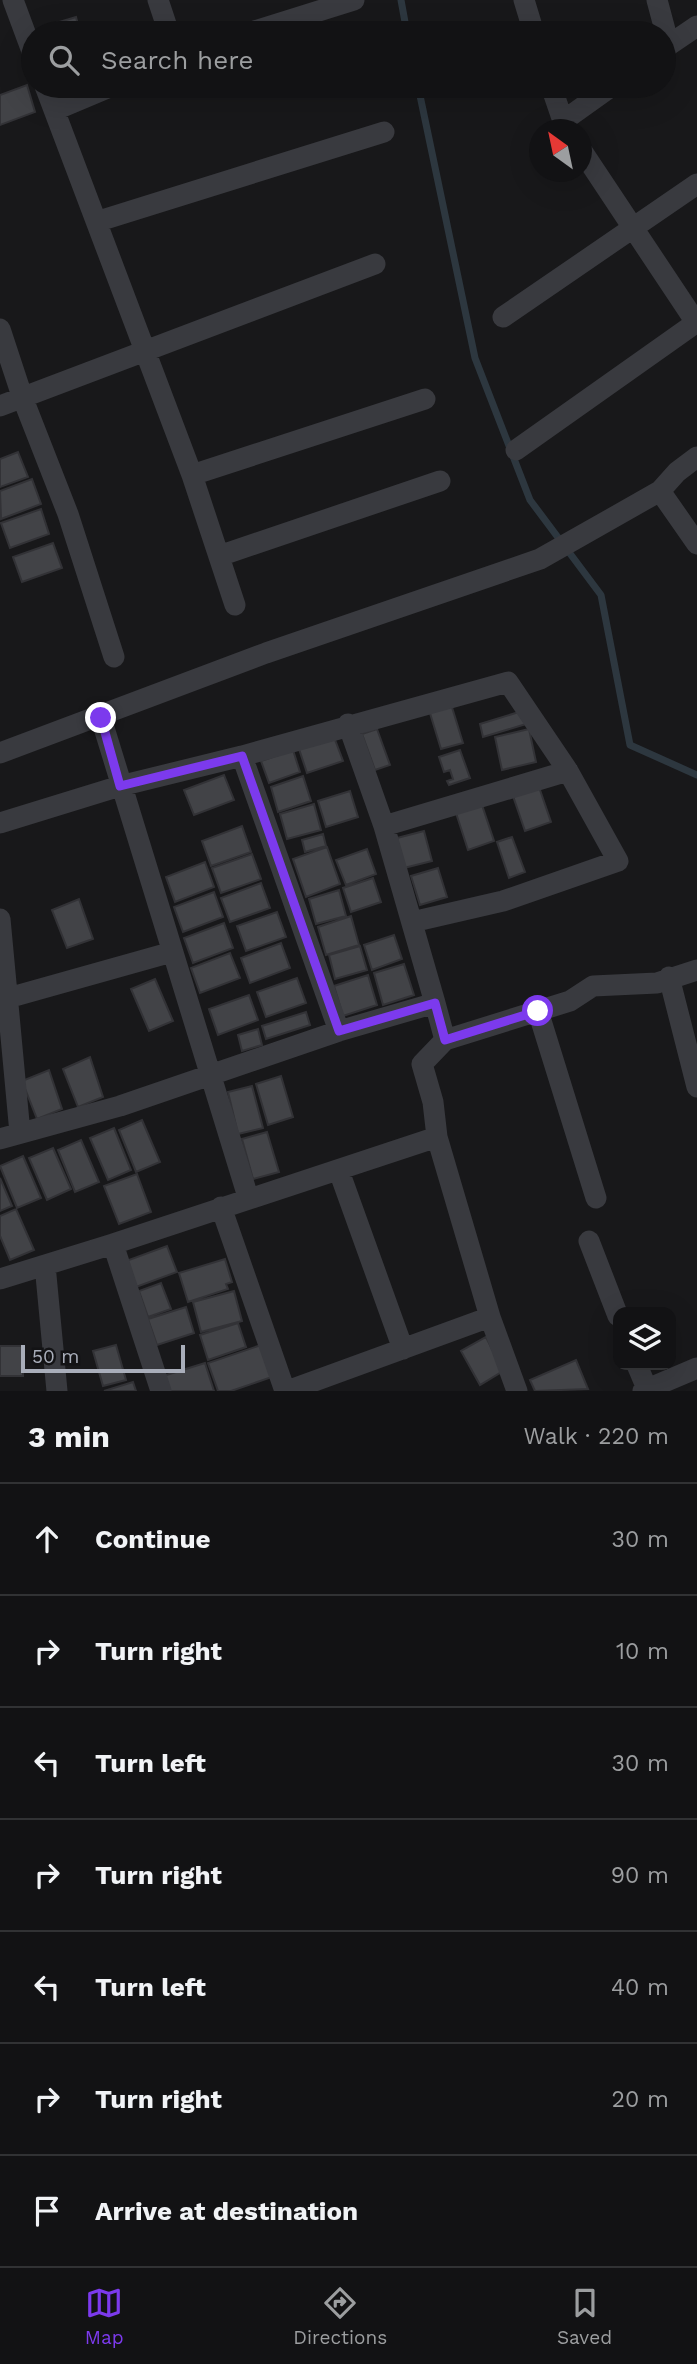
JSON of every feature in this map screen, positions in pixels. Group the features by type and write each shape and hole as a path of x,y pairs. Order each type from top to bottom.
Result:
{"street":[{"path":"13,0 21,22"},
{"path":"158,0 165,21"},
{"path":"269,21 292,8 355,0"},
{"path":"524,0 530,21"},
{"path":"657,0 661,21"},
{"path":"676,40 697,26"},
{"path":"50,98 99,221 192,475 235,605"},
{"path":"55,110 84,98"},
{"path":"555,98 563,119"},
{"path":"572,119 598,98"},
{"path":"99,221 384,132"},
{"path":"516,450 697,323 632,230 592,166"},
{"path":"503,317 697,184"},
{"path":"0,406 375,264"},
{"path":"0,329 23,399 68,514 114,657"},
{"path":"192,475 425,399"},
{"path":"0,753 101,718 266,653 540,559 660,491 677,472 697,457"},
{"path":"219,556 440,481"},
{"path":"660,491 697,544"},
{"path":"0,823 120,786 242,756 348,724 508,682 568,771 618,861 503,901 412,922"},
{"path":"101,718 247,1198"},
{"path":"348,724 384,826 445,1040"},
{"path":"242,756 339,1031"},
{"path":"384,826 568,771"},
{"path":"0,919 8,998 10,1136 120,1106 339,1031 435,1003"},
{"path":"8,998 172,952"},
{"path":"517,1391 490,1317 437,1137 433,1102 422,1064 445,1040 570,1001 593,986 657,983 697,970"},
{"path":"669,977 697,1087"},
{"path":"538,1011 596,1198"},
{"path":"0,1279 437,1137"},
{"path":"339,1171 403,1349"},
{"path":"221,1207 286,1391 490,1317"},
{"path":"589,1241 615,1307"},
{"path":"113,1244 161,1391"},
{"path":"44,1265 57,1391"},
{"path":"639,1370 646,1391 697,1368"}],"building":[{"path":"21,87 21,98 31,98 35,112 0,125 0,95"},
{"path":"18,452 28,477 0,487 0,459"},
{"path":"32,479 41,504 1,519 0,491"},
{"path":"41,509 49,534 10,548 1,523"},
{"path":"53,543 62,568 22,582 13,557"},
{"path":"451,704 463,743 441,749 429,710"},
{"path":"522,711 526,724 483,737 480,724"},
{"path":"377,729 390,765 375,770 362,734"},
{"path":"529,729 536,762 502,770 495,737"},
{"path":"334,737 343,761 307,773 299,749"},
{"path":"293,750 300,772 269,783 261,761"},
{"path":"460,750 470,778 449,785 447,781 453,779 450,770 444,772 439,757"},
{"path":"224,775 234,800 194,815 184,790"},
{"path":"303,776 311,801 278,812 271,787"},
{"path":"539,787 551,822 525,831 513,796"},
{"path":"350,791 358,817 326,827 318,801"},
{"path":"314,804 321,830 287,839 280,814"},
{"path":"482,805 494,841 468,850 456,813"},
{"path":"242,826 251,852 211,866 202,841"},
{"path":"424,831 432,861 404,868 397,838"},
{"path":"323,834 326,846 305,852 302,840"},
{"path":"512,837 525,872 509,878 497,842"},
{"path":"327,847 340,884 306,897 293,859"},
{"path":"367,849 376,874 346,885 336,860"},
{"path":"252,854 261,879 221,893 212,868"},
{"path":"205,862 214,887 175,902 166,877"},
{"path":"438,868 447,897 420,905 411,876"},
{"path":"373,878 381,902 351,912 343,888"},
{"path":"261,883 270,908 230,922 221,898"},
{"path":"339,890 346,916 316,924 309,899"},
{"path":"214,892 223,917 183,932 174,907"},
{"path":"79,899 93,939 67,948 52,910"},
{"path":"277,912 286,937 246,951 237,926"},
{"path":"351,916 359,945 326,955 318,927"},
{"path":"224,923 233,948 193,963 184,938"},
{"path":"394,935 402,959 372,970 364,945"},
{"path":"281,943 290,968 250,983 241,958"},
{"path":"360,946 367,970 335,979 329,955"},
{"path":"230,953 240,978 200,993 191,968"},
{"path":"404,964 414,995 383,1005 374,973"},
{"path":"368,975 377,1005 343,1016 334,986"},
{"path":"297,978 306,1003 266,1017 257,992"},
{"path":"155,979 173,1021 149,1031 131,989"},
{"path":"249,995 258,1020 218,1035 209,1009"},
{"path":"306,1012 310,1025 266,1039 262,1026"},
{"path":"258,1029 262,1045 242,1051 238,1035"},
{"path":"90,1057 103,1097 78,1107 63,1069"},
{"path":"49,1070 62,1109 37,1119 22,1081"},
{"path":"281,1076 293,1117 268,1125 256,1084"},
{"path":"252,1086 263,1128 238,1134 228,1092"},
{"path":"142,1120 160,1162 136,1172 119,1130"},
{"path":"114,1128 131,1170 108,1180 90,1138"},
{"path":"267,1132 279,1172 253,1179 242,1139"},
{"path":"81,1140 99,1182 75,1192 58,1150"},
{"path":"53,1148 71,1189 47,1200 29,1158"},
{"path":"23,1156 41,1198 17,1208 0,1166"},
{"path":"137,1174 151,1212 119,1224 104,1186"},
{"path":"0,1178 12,1206 0,1211"},
{"path":"16,1209 34,1250 10,1260 0,1236 0,1216"},
{"path":"167,1246 177,1272 136,1287 126,1261"},
{"path":"225,1259 232,1282 226,1284 228,1289 188,1302 179,1273"},
{"path":"161,1283 171,1309 148,1317 139,1291"},
{"path":"234,1291 242,1321 201,1332 193,1302"},
{"path":"186,1307 194,1333 157,1345 148,1319"},
{"path":"238,1323 246,1347 208,1360 200,1335"},
{"path":"486,1337 503,1371 480,1385 461,1351"},
{"path":"116,1345 126,1380 103,1386 93,1351"},
{"path":"261,1345 272,1377 231,1391 218,1391 208,1363"},
{"path":"0,1346 23,1346 23,1376 0,1376"},
{"path":"576,1360 588,1389 535,1391 530,1380"},
{"path":"205,1363 214,1391 168,1391 163,1376"},
{"path":"133,1382 136,1391 104,1391"}],"waterway":[{"path":"401,0 405,21"},
{"path":"421,98 475,358 530,500 601,595 630,745 697,775"}],"route":[{"path":"101,718 120,786 242,756 339,1031 435,1003 445,1040 538,1011"}]}
